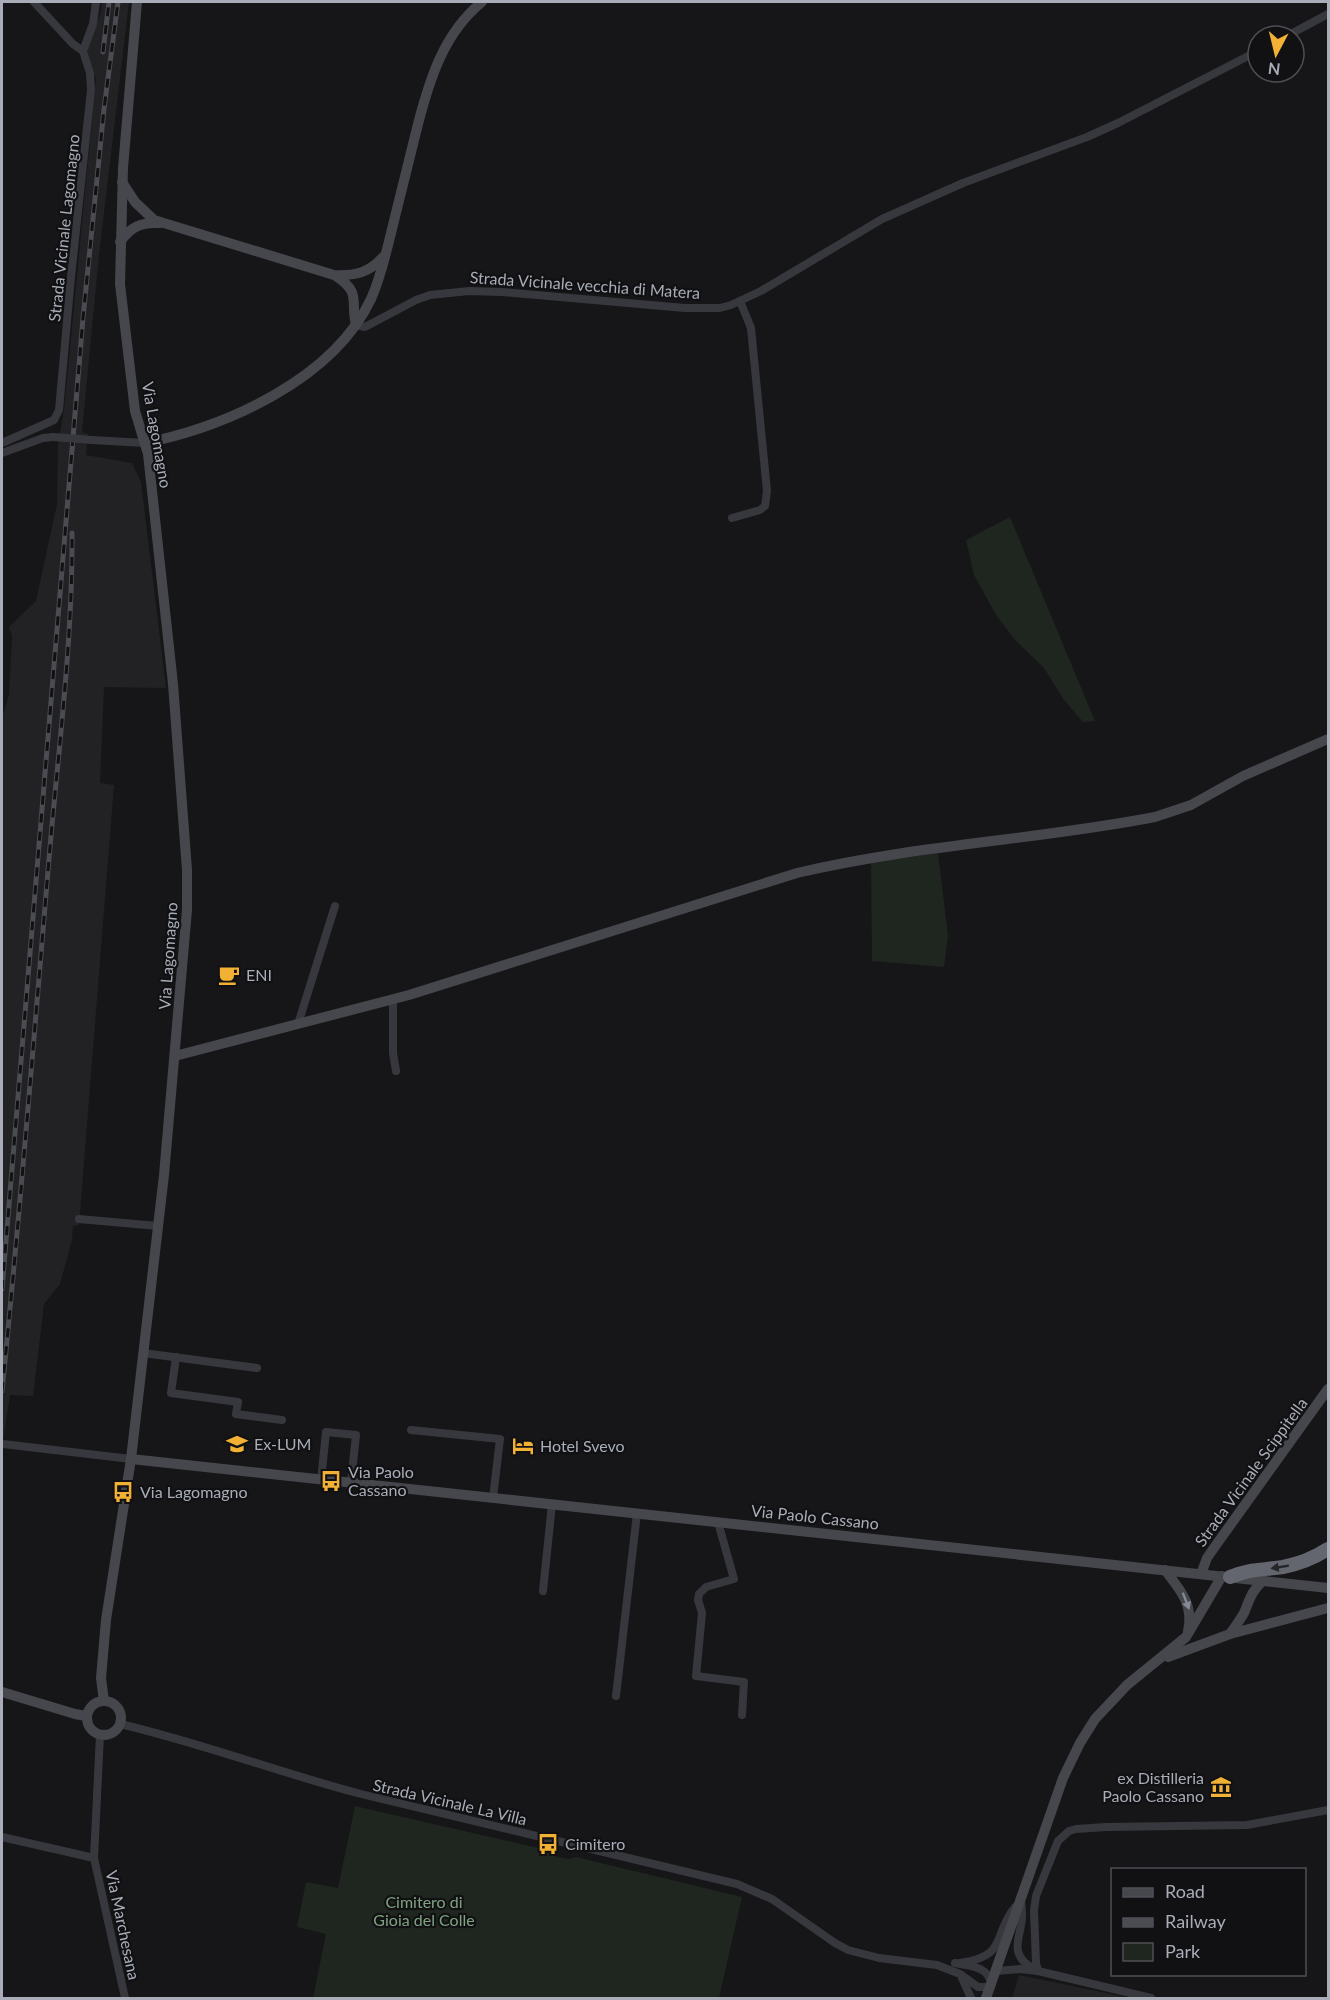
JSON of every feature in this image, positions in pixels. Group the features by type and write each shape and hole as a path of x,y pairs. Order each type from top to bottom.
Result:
{"highway":[{"path":"1230,1577 1246,1570 1301,1562 1329,1550"}],"main road":[{"name":"Via Lagomagno","path":"104,1701 101,1678 106,1620 131,1459 158,1226 187,910 187,870 173,684 146,443 136,417 122,305 120,213 137,2"},
{"path":"356,325 374,293 436,66 460,23 482,2"},
{"path":"122,182 128,194 143,212 163,224"},
{"path":"120,213 131,210 143,212"},
{"path":"120,213 143,223 163,224 346,279 365,280 374,293"},
{"path":"120,243 133,228 143,223"},
{"path":"346,279 376,266 385,255"},
{"path":"346,279 352,292 356,325"},
{"name":"Strada Vicinale vecchia di Matera","path":"146,443 174,437 206,426 282,392 325,358 356,325"},
{"path":"175,1056 393,999 797,873 852,860 909,851 1155,817 1191,805 1243,776 1329,739"},
{"name":"Strada Vicinale Scippitella","path":"1198,1573 1329,1389"},
{"name":"Via Paolo Cassano","path":"131,1459 1329,1588"},
{"path":"1165,1570 1187,1600 1190,1618 1186,1637"},
{"path":"986,1998 1063,1778 1080,1743 1108,1703 1186,1637 1230,1577 1247,1593 1248,1599"},
{"path":"1230,1634 1244,1613 1248,1599 1264,1580"},
{"path":"1158,1661 1230,1634 1329,1608"},
{"path":"2,1692 86,1716"},
{"path":"98,1701 104,1701 109,1701 118,1708 121,1719 114,1732 105,1736 95,1733 88,1726 86,1716 90,1707 98,1701"}],"street":[{"path":"34,2 73,44 83,51 84,42 93,24 96,2"},
{"path":"1306,26 1329,14"},
{"name":"Strada Vicinale Lagomagno","path":"2,443 54,420 59,410 91,90 90,74 83,51"},
{"name":"Strada Vicinale vecchia di Matera","path":"356,325 365,327 423,297 469,291 703,309 720,308 761,291 882,219 963,183 1087,137 1246,57"},
{"path":"732,518 760,510 765,506 767,491 751,328 740,301"},
{"path":"2,453 53,437 146,443"},
{"path":"298,1024 335,906"},
{"path":"393,999 393,1053 396,1071"},
{"path":"80,1219 158,1226"},
{"path":"143,1353 257,1368"},
{"path":"176,1357 171,1393 238,1402 236,1414 282,1420"},
{"path":"411,1430 500,1439 493,1498"},
{"path":"321,1480 327,1432 356,1435 351,1483"},
{"name":"Via Paolo Cassano","path":"3,1444 131,1459"},
{"path":"543,1592 552,1504"},
{"path":"616,1696 637,1514"},
{"path":"718,1522 734,1579 706,1587 699,1594 698,1600 702,1613 696,1676 744,1682 742,1715"},
{"name":"Strada Vicinale La Villa","path":"120,1724 227,1753 325,1785 737,1884 772,1899 848,1950 879,1958 937,1965"},
{"path":"2,1837 94,1858 100,1735"},
{"path":"1038,1971 1034,1910 1036,1896 1058,1841 1069,1831 1106,1827 1238,1826 1329,1810"},
{"name":"Via Marchesana","path":"94,1858 125,1998"},
{"path":"937,1965 978,1959 993,1950 1011,1911 1021,1899"},
{"path":"1021,1899 1022,1918 1017,1935 1017,1947 1030,1967 1038,1971"},
{"path":"937,1965 960,1974 978,1987 987,1987 991,1984 990,1978 984,1971 976,1967 955,1964"},
{"path":"996,1971 1020,1969 1038,1971 1150,1998"},
{"path":"960,1974 971,1998"}],"shaded area":[{"path":"102,2 129,2 99,255 82,432 88,434 86,455 132,463 141,482 166,688 104,687 100,783 114,785 79,1225 73,1226 72,1240 60,1284 44,1304 33,1396 10,1395 2,1448 2,718 9,695 12,636 9,627 36,601 57,504 58,445 64,410 96,79 88,54 88,45 101,12"},
{"path":"1019,1975 1130,1998 1012,1998"}],"green space":[{"path":"1010,517 1095,721 1083,722 1064,700 1044,668 1015,640 996,615 974,575 966,540"},
{"path":"938,853 948,936 944,967 872,961 871,862"},
{"name":"Cimitero di Gioia del Colle","path":"355,1806 552,1851 557,1857 570,1859 576,1857 742,1897 719,1998 313,1998 326,1934 297,1927 306,1882 338,1888"}],"railway":[{"path":"103,52 109,2"},
{"path":"2,1289 83,318 104,109 118,2"},
{"path":"2,1391 64,696 70,614 72,533"}],"place":[{"name":"ENI","path":"229,975"},
{"name":"Ex-LUM","path":"237,1444"},
{"name":"Hotel Svevo","path":"523,1446"},
{"name":"Via Paolo Cassano","path":"331,1481"},
{"name":"Via Lagomagno","path":"123,1492"},
{"name":"ex Distilleria Paolo Cassano","path":"1221,1787"},
{"name":"Cimitero","path":"548,1844"}]}
